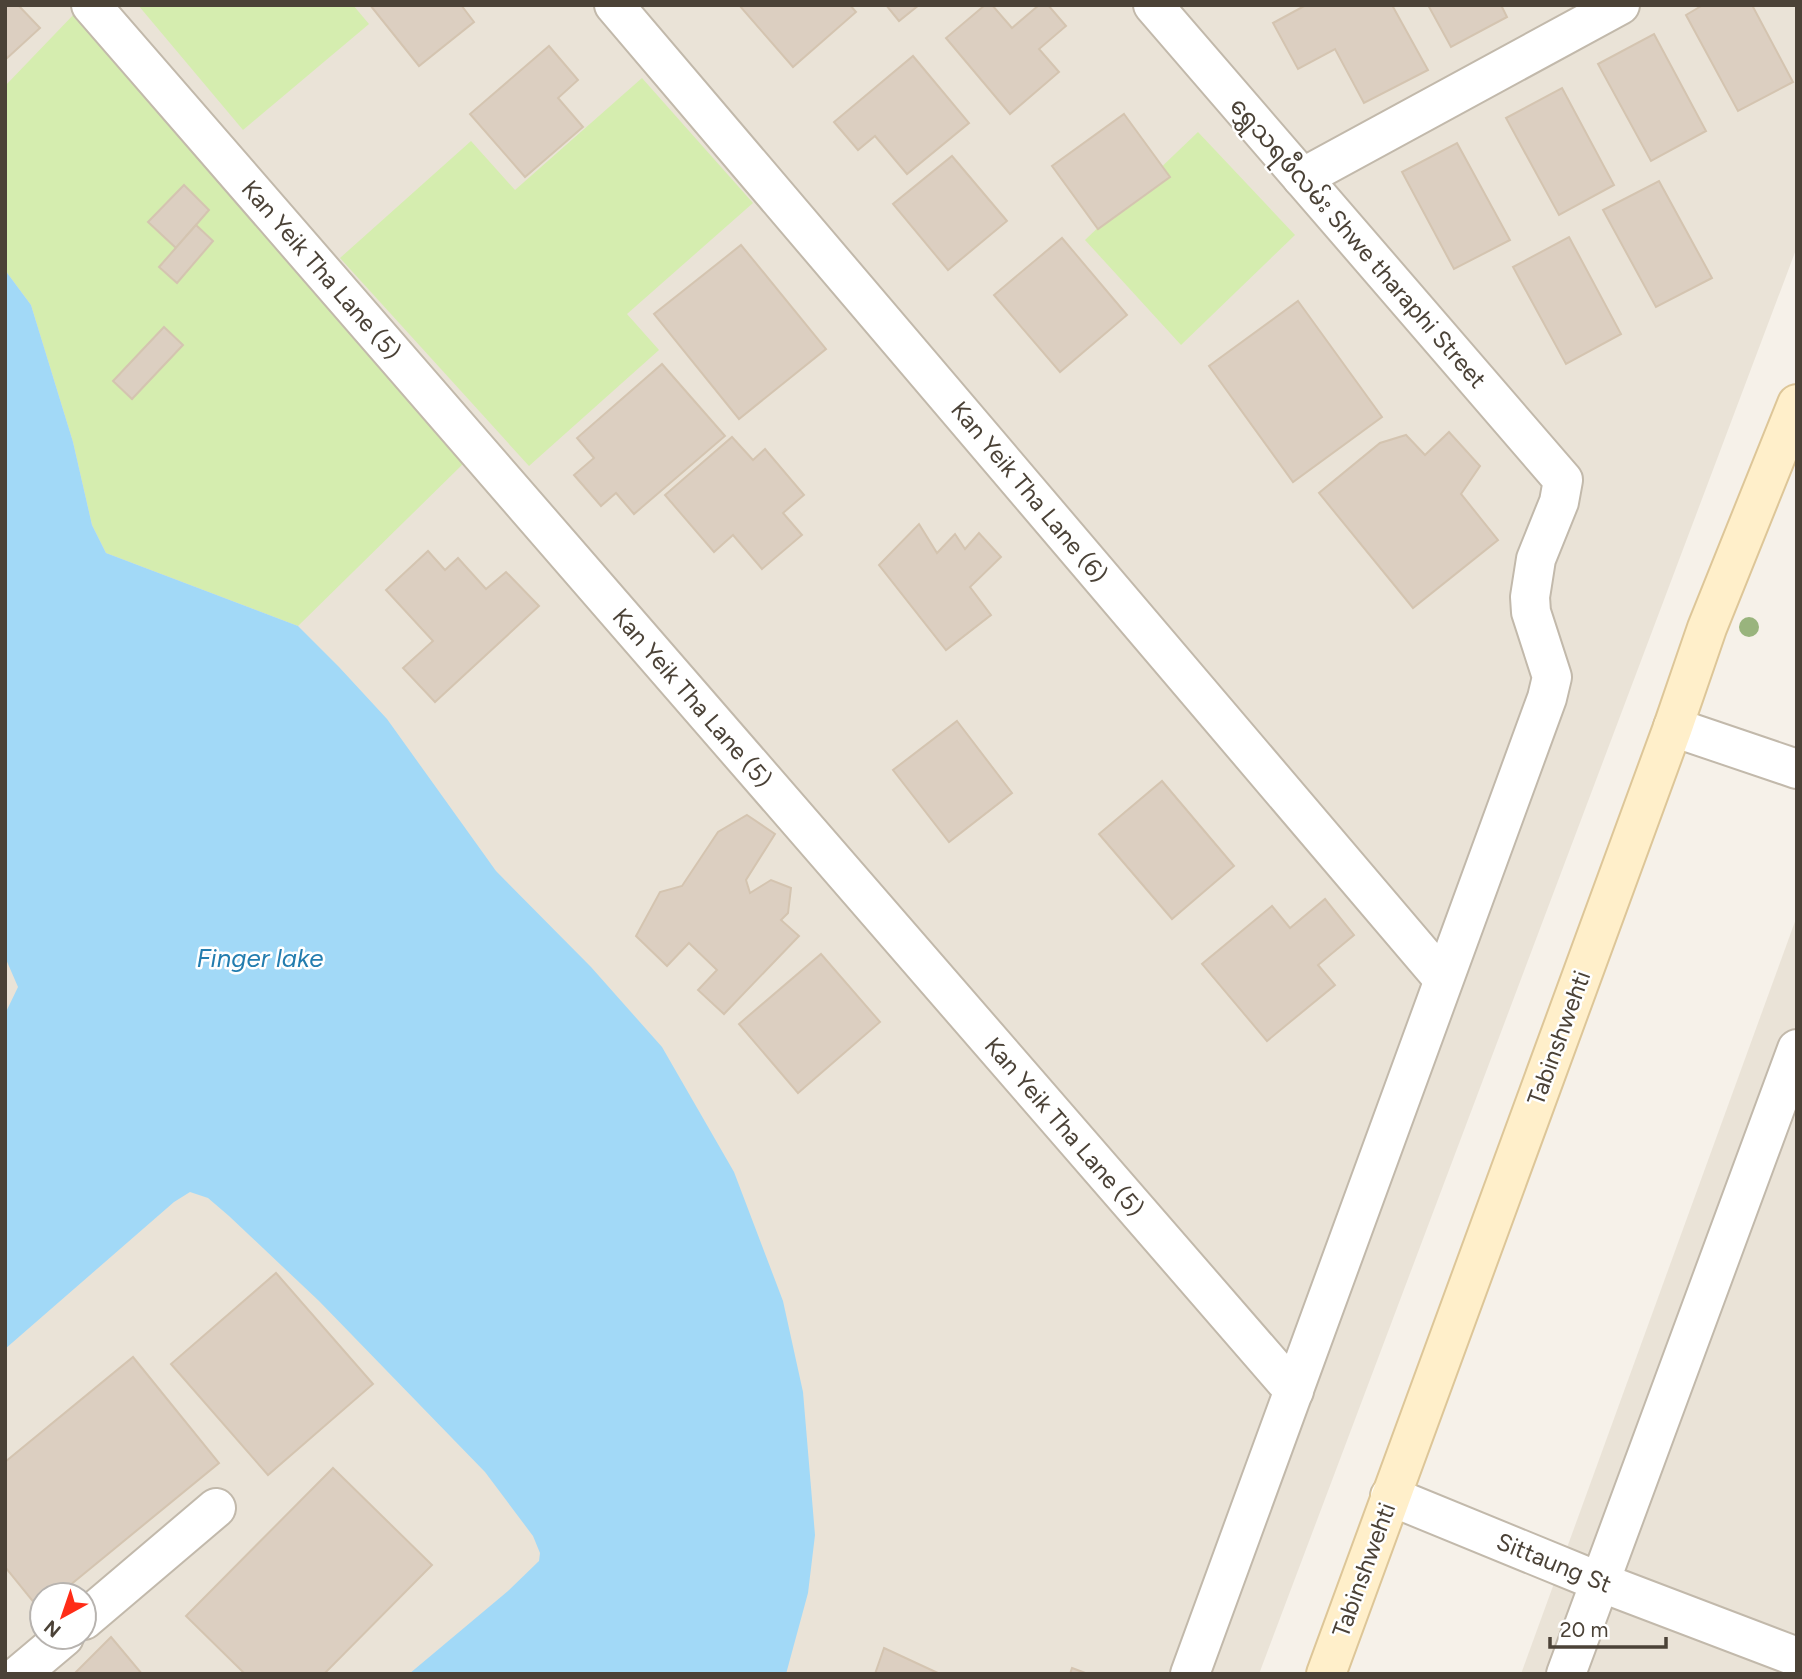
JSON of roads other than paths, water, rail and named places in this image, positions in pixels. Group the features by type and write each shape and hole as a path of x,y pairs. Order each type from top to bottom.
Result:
{"main road":[{"name":"Tabinshwehti","path":"1326,1674 1707,628 1797,404"}],"street":[{"name":"Kan Yeik Tha Lane (5)","path":"91,5 1294,1391"},
{"name":"Kan Yeik Tha Lane (6)","path":"614,5 1443,979"},
{"name":"ရွှေသရဖီလမ်း Shwe tharaphi Street","path":"1153,5 1563,480 1559,502 1536,559 1530,597 1531,612 1552,677 1443,979"},
{"path":"1302,178 1620,5"},
{"path":"1673,727 1797,769"},
{"path":"1190,1674 1443,979"},
{"path":"1566,1674 1797,1049"},
{"name":"Sittaung St","path":"1390,1496 1600,1582 1797,1657"},
{"path":"98,1608 216,1508"},
{"path":"20,1674 47,1651"}],"water":[{"name":"Finger lake","path":"5,270 31,305 73,442 92,525 106,553 298,626 387,719 496,871 591,967 662,1047 734,1172 783,1301 803,1392 815,1535 808,1593 786,1674 409,1674 508,1591 539,1561 540,1553 533,1536 485,1472 319,1301 208,1198 190,1192 174,1202 5,1349 5,1014 18,987 5,957"}]}
